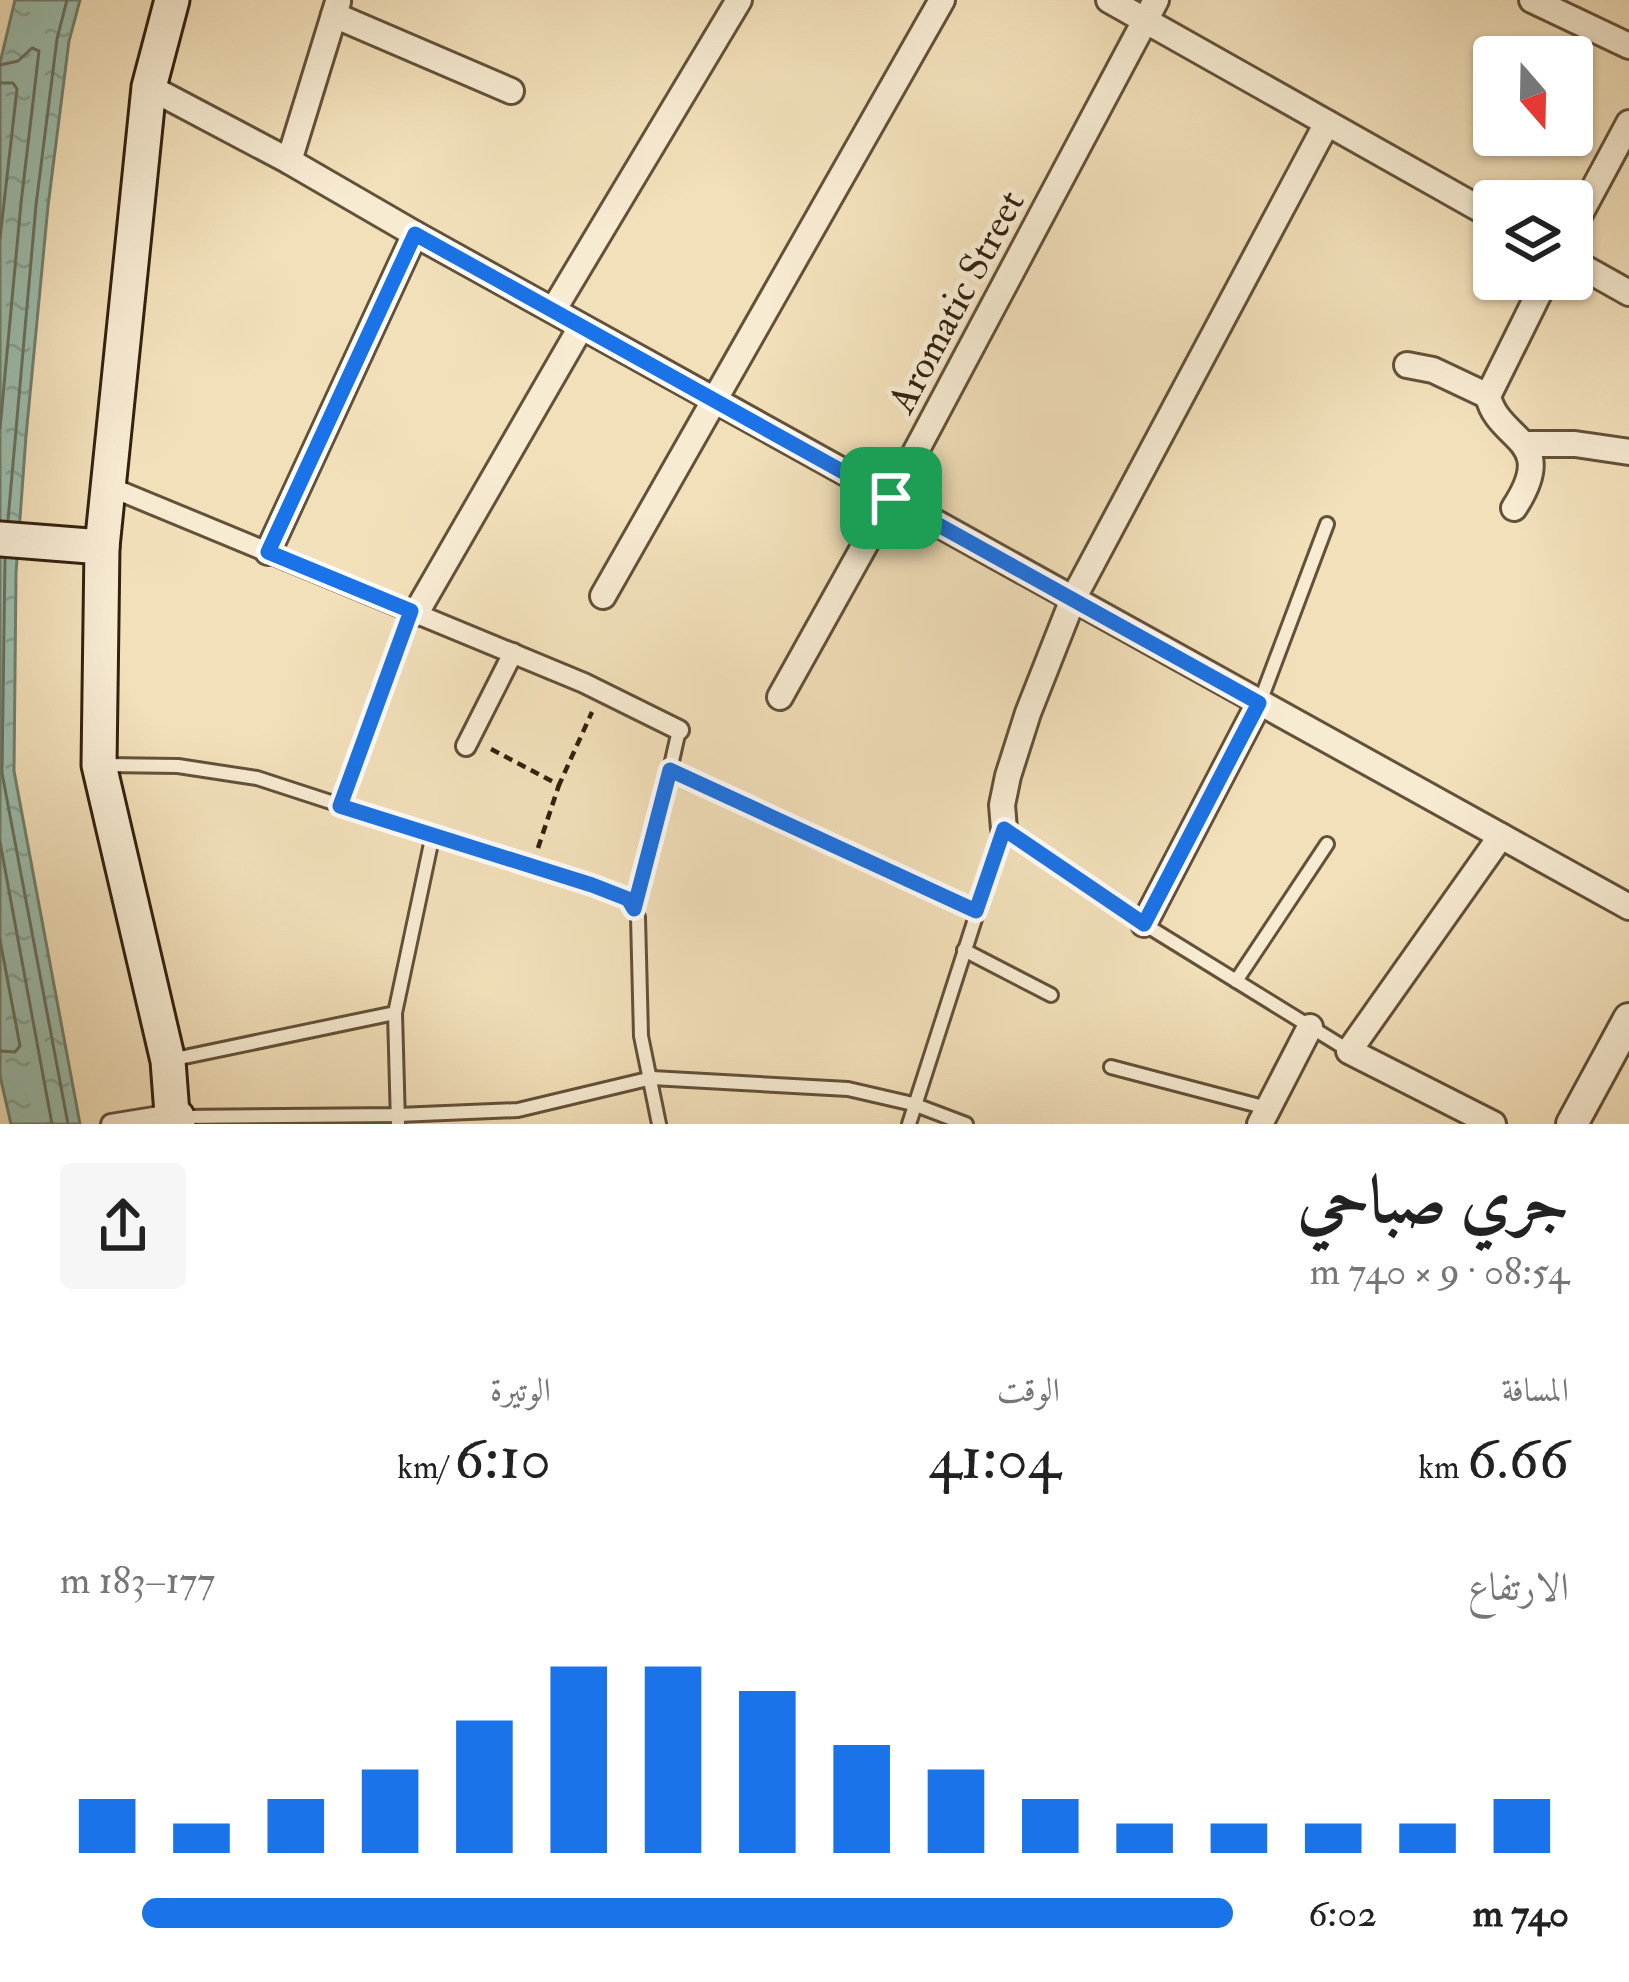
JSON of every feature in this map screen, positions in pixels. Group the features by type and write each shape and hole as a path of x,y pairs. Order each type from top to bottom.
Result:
{"main road":[{"path":"172,0 149,87 108,485 87,546 99,765 168,1061 176,1118"},
{"path":"0,539 87,546"}],"street":[{"path":"554,309 739,0"},
{"path":"603,596 942,0"},
{"path":"1109,0 1150,10 1327,123 1473,205"},
{"path":"1532,0 1629,46"},
{"path":"289,161 336,8 511,91"},
{"name":"Aromatic Street","path":"780,697 1150,10"},
{"path":"149,87 1629,907"},
{"path":"1004,829 1002,805 1008,776 1073,599 1327,123"},
{"path":"1593,190 1629,123"},
{"path":"268,552 415,234"},
{"path":"1593,272 1629,292"},
{"path":"1514,508 1528,487 1526,444 1490,406 1488,396 1536,300"},
{"path":"414,612 581,327"},
{"path":"1407,365 1433,370 1488,396"},
{"path":"1526,444 1575,444 1629,452"},
{"path":"108,485 512,653 679,730"},
{"path":"468,742 512,653"},
{"path":"1144,924 1259,703"},
{"path":"1493,1124 1461,1117 1349,1051 1501,836"},
{"path":"1572,1124 1629,1019"},
{"path":"1264,1116 1310,1027"},
{"path":"111,1124 176,1118"}],"lane":[{"path":"1259,703 1327,524"},
{"path":"340,806 414,612"},
{"path":"634,909 679,730"},
{"path":"99,765 178,766 257,778 628,899 638,917 641,1036 659,1124"},
{"path":"670,770 976,911"},
{"path":"909,1124 1004,829 1144,924 1349,1051"},
{"path":"398,1119 395,1013 433,834"},
{"path":"1236,981 1327,844"},
{"path":"964,950 1051,995"},
{"path":"168,1061 395,1013"},
{"path":"1111,1067 1264,1116"},
{"path":"176,1118 398,1119 518,1110 652,1078 848,1089 966,1124"}],"path":[{"path":"532,866 559,785 602,692"},
{"path":"468,742 559,785"}],"water":[{"path":"15,0 80,0 69,41 48,206 26,436 16,573 14,771 80,1124 11,1124 0,1076 0,63"}],"route":[{"path":"415,234 891,498 1259,703 1144,924 1004,829 976,911 670,770 634,909 628,899 592,885 340,806 411,611 268,552 415,234"}]}
